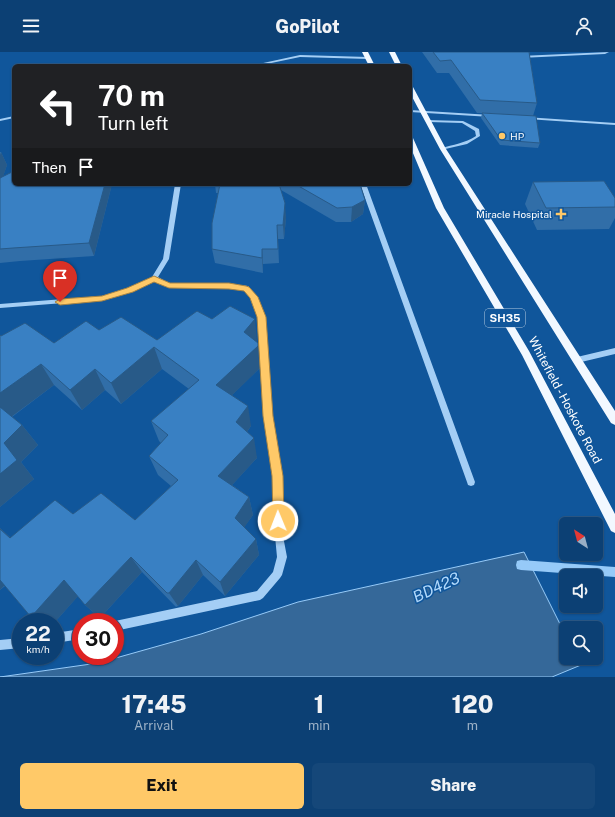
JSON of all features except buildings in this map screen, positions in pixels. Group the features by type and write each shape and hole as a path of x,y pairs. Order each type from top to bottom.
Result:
{"main road":[{"path":"365,52 371,64"},
{"path":"392,52 398,64"},
{"name":"SH35","path":"412,91 443,149 615,420"},
{"name":"Whitefield - Hoskote Road","path":"412,143 440,208 526,354 615,527"}],"street":[{"path":"261,64 320,52"},
{"path":"514,57 607,52"},
{"path":"300,56 368,58"},
{"path":"412,111 499,116"},
{"path":"0,120 12,117"},
{"path":"522,118 615,124"},
{"path":"429,121 463,122 477,130 478,136 472,140 443,149"},
{"path":"0,306 102,298 130,290 154,278 166,259 178,186"},
{"path":"364,186 471,482"},
{"path":"124,624 260,595 277,575 282,557 279,536 278,476 268,416 262,317 254,297 246,288 229,286 169,286 154,278"},
{"path":"577,360 615,351"},
{"path":"0,645 12,644"}],"water":[{"path":"524,552 559,622 559,665 581,665 552,677 0,677 84,665 124,665 124,656 201,634 298,602"}],"waterway":[{"name":"BD423","path":"521,565 615,572"}],"place":[{"name":"HP","path":"502,136"},
{"name":"Miracle Hospital","path":"561,214"}],"route":[{"path":"60,302 102,298 130,290 154,278 169,286 229,286 246,288 254,297 262,317 268,416 278,476 278,521"}]}
